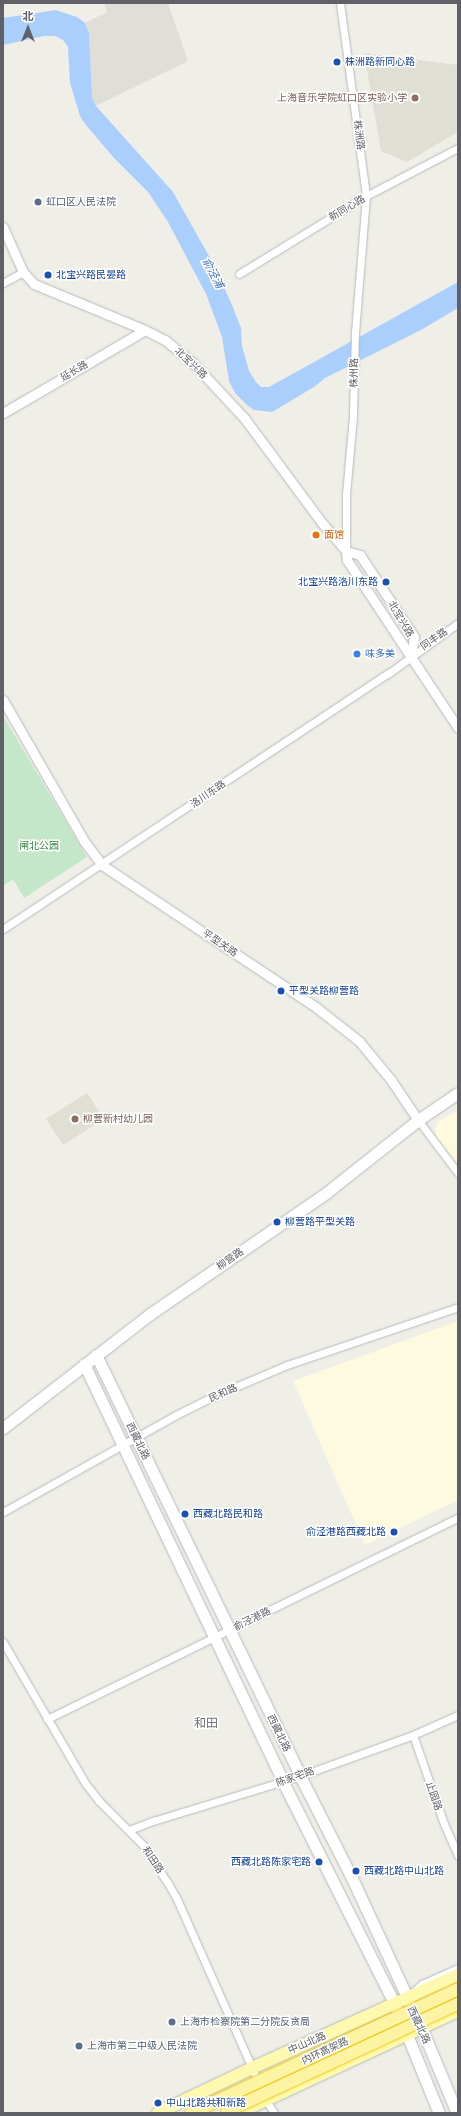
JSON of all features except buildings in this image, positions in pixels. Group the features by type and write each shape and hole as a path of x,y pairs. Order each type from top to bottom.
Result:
{"highway":[{"name":"内环高架路","path":"191,2113 458,1989"},
{"name":"内环高架路","path":"233,2112 458,2004"}],"main road":[{"name":"柳营路","path":"3,1428 152,1313 332,1189 418,1120 458,1093"},
{"name":"西藏北路","path":"96,1355 300,1776 350,1874 406,1998 422,2028 457,2113"},
{"name":"西藏北路","path":"84,1364 283,1782 394,2003 438,2113"},
{"name":"中山北路","path":"158,2113 252,2068 458,1975"},
{"path":"233,2112 268,2102 458,2011"}],"street":[{"name":"株洲路","path":"340,3 366,196"},
{"name":"新同心路","path":"239,274 366,196 458,148"},
{"name":"株州路","path":"346,551 346,494 353,416 355,332 366,196"},
{"name":"北宝兴路","path":"3,227 23,272 34,284 145,330 165,340 185,355 245,419 322,523 346,551 360,556 414,637 411,657"},
{"path":"3,283 23,272"},
{"name":"延长路","path":"3,413 145,330"},
{"name":"北宝兴路","path":"346,551 346,560 458,728"},
{"name":"同丰路","path":"411,657 458,622"},
{"name":"洛川东路","path":"3,929 411,657"},
{"name":"平型关路","path":"3,700 84,841 102,864 317,1008 359,1041 391,1080 418,1120 458,1173"},
{"name":"民和路","path":"3,1512 201,1403 271,1372 458,1307"},
{"name":"俞泾港路","path":"47,1719 458,1518"},
{"name":"和田路","path":"3,1642 85,1782 99,1801 145,1847 176,1897 252,2068 274,2113"},
{"name":"陈家宅路","path":"129,1830 153,1821 283,1782 413,1735 458,1715"},
{"name":"止园路","path":"413,1735 444,1824 458,1856"},
{"path":"406,1998 422,1984 458,1968"}],"shaded area":[{"path":"104,3 168,3 188,61 96,106 92,97 89,33 85,23 107,12"},
{"name":"上海音乐学院虹口区实验小学","path":"364,53 458,65 458,132 407,162 381,151"},
{"name":"柳营新村幼儿园","path":"87,1093 104,1119 63,1145 46,1119"},
{"path":"458,1110 458,1165 437,1138 435,1129 438,1122"},
{"path":"458,1321 458,1500 365,1545 293,1381"}],"green space":[{"name":"闸北公园","path":"3,716 87,857 24,898 13,879 3,886"}],"water":[{"name":"俞泾浦","path":"56,10 77,17 85,23 89,33 92,97 96,106 173,192 214,265 241,328 242,346 249,371 261,387 269,387 458,282 458,308 421,330 325,378 314,387 272,412 254,410 248,406 235,393 229,381 222,337 206,294 168,222 148,192 114,158 80,116 70,83 68,47 63,40 55,36 44,36 3,45 3,18"}],"place":[{"name":"株洲路新同心路","path":"337,62"},
{"name":"上海音乐学院虹口区实验小学","path":"415,98"},
{"name":"虹口区人民法院","path":"38,202"},
{"name":"北宝兴路民晏路","path":"48,275"},
{"name":"面馆","path":"316,535"},
{"name":"北宝兴路洛川东路","path":"386,582"},
{"name":"味多美","path":"357,654"},
{"name":"平型关路柳营路","path":"281,991"},
{"name":"柳营新村幼儿园","path":"75,1119"},
{"name":"柳营路平型关路","path":"277,1222"},
{"name":"西藏北路民和路","path":"185,1514"},
{"name":"俞泾港路西藏北路","path":"394,1532"},
{"name":"西藏北路陈家宅路","path":"319,1862"},
{"name":"西藏北路中山北路","path":"356,1871"},
{"name":"上海市检察院第二分院反贪局","path":"172,2022"},
{"name":"上海市第二中级人民法院","path":"79,2046"},
{"name":"中山北路共和新路","path":"158,2103"}],"district":[{"name":"和田","path":"206,1724"}]}
